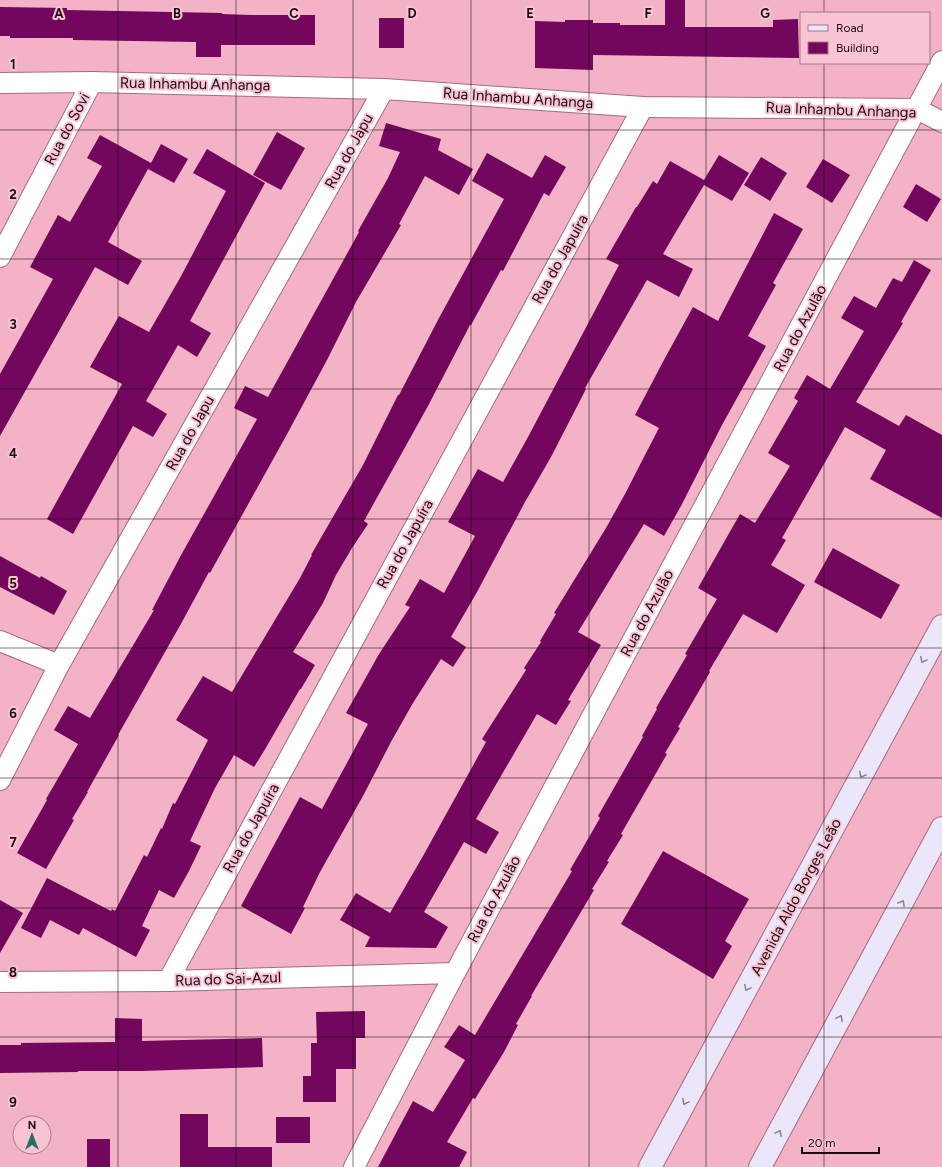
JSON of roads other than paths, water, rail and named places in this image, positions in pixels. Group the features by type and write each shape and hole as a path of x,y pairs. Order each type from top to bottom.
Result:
{"street":[{"name":"Rua do Azulão","path":"354,1167 455,973 942,61"},
{"name":"Rua Inhambu Anhanga","path":"92,82 384,88 643,107 917,109 942,122"},
{"name":"Rua do Sovi","path":"0,83 92,82 0,257"},
{"name":"Rua do Japu","path":"0,780 59,665 384,88"},
{"name":"Rua do Japuíra","path":"168,981 643,107"},
{"name":"Avenida Aldo Borges Leão","path":"650,1167 942,626"},
{"path":"0,641 59,665"},
{"path":"760,1167 942,828"},
{"name":"Rua do Sai-Azul","path":"0,982 168,981 455,973"}]}
